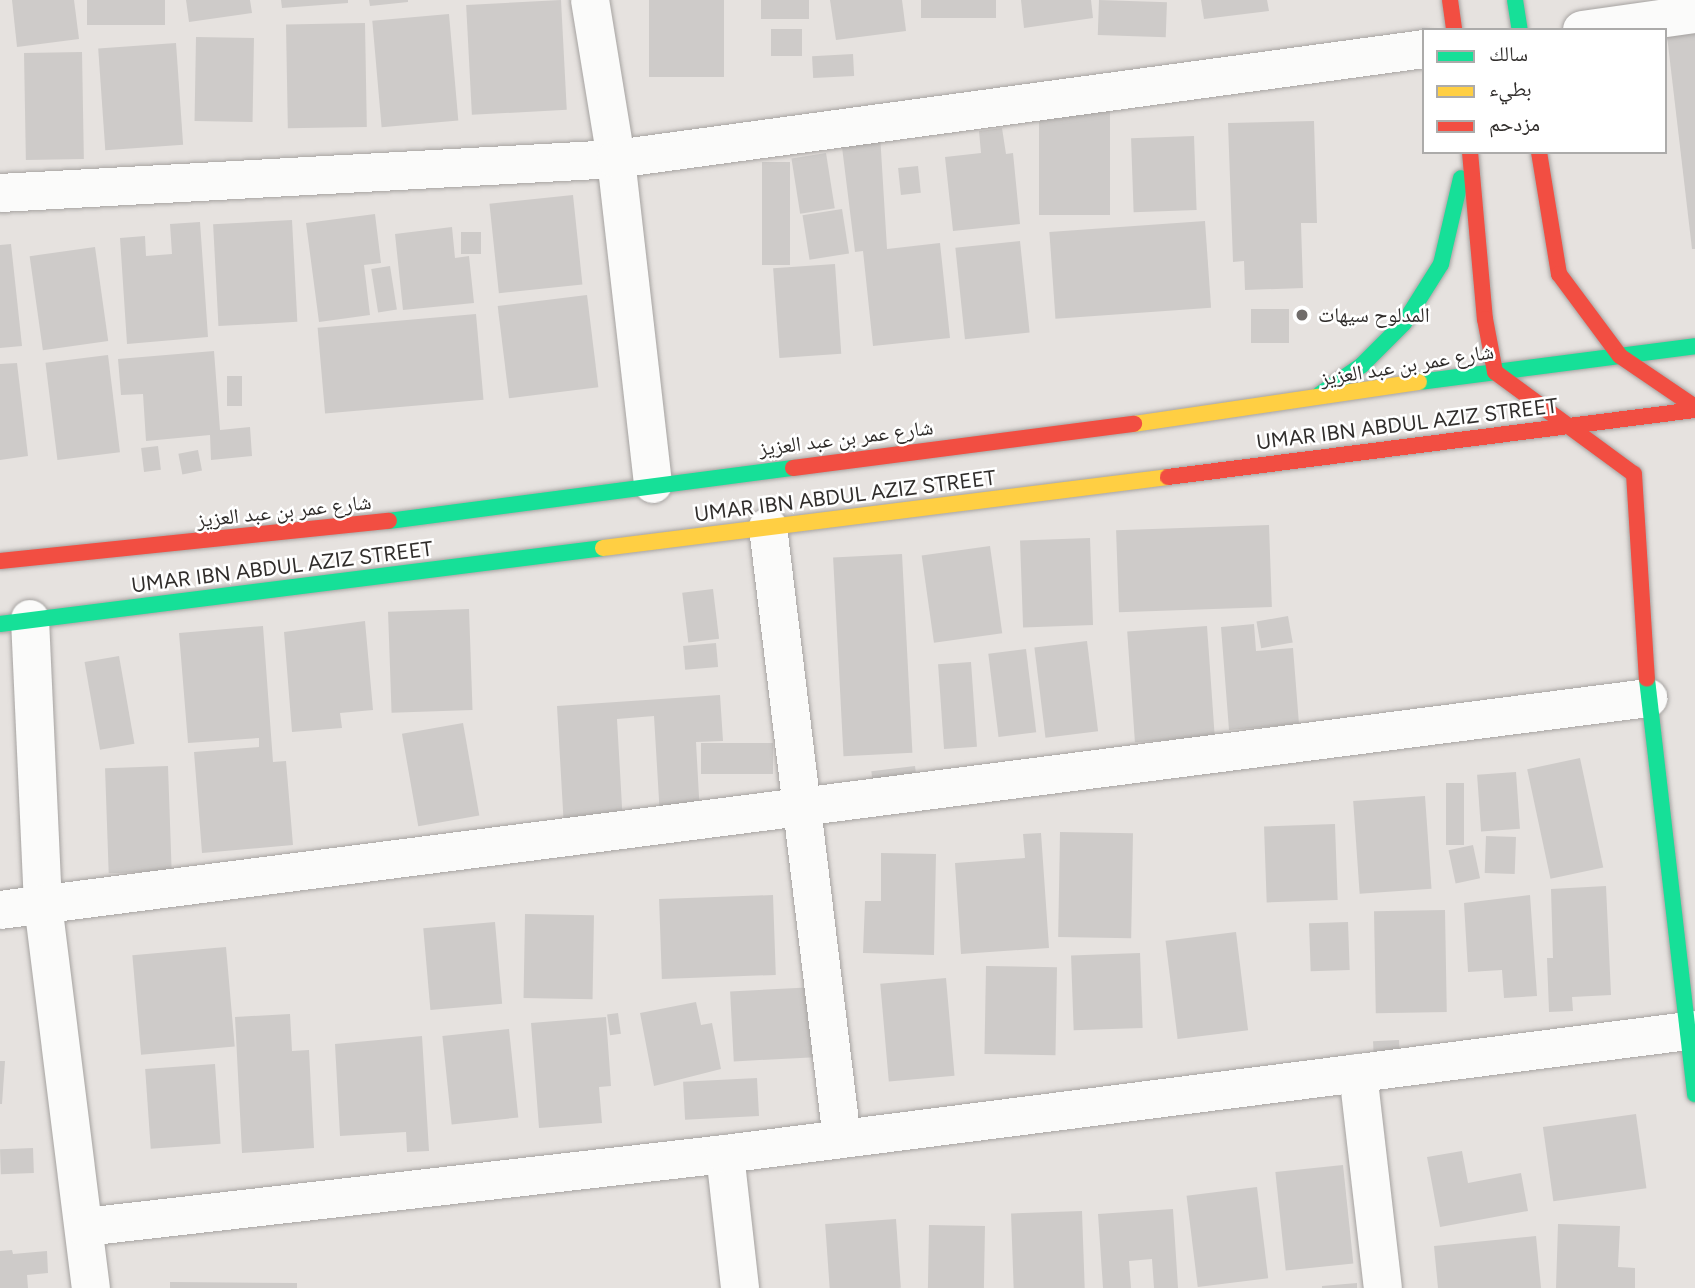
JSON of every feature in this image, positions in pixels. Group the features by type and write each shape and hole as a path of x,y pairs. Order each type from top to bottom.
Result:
{"main road":[{"path":"1450,0 1454,28"},
{"path":"1515,0 1520,28"},
{"path":"1309,401 1362,365 1404,323 1441,264 1468,154"},
{"path":"1469,154 1485,319 1495,372 1570,424 1634,474 1648,698 1692,1030 1695,1094"},
{"path":"1539,154 1559,274 1620,356 1695,408"},
{"name":"شارع عمر بن عبد العزيز","path":"0,561 364,524 653,484 1309,401 1495,372 1695,346"},
{"name":"UMAR IBN ABDUL AZIZ STREET","path":"15,621 1695,408"}],"street":[{"path":"590,0 616,159 653,484"},
{"path":"1595,28 1695,14"},
{"path":"0,193 616,159 1422,49"},
{"path":"768,527 842,1139"},
{"path":"15,621 43,904 91,1288"},
{"path":"0,910 1648,698"},
{"path":"85,1227 724,1154 1692,1030"},
{"path":"1358,1073 1383,1288"},
{"path":"724,1154 740,1288"}],"building":[{"path":"12,0 74,0 79,39 17,47"},
{"path":"87,0 165,0 165,25 87,25"},
{"path":"186,0 250,0 252,13 189,22"},
{"path":"281,0 348,0 348,3 282,8"},
{"path":"369,0 408,0 408,2 370,6"},
{"path":"561,0 567,110 472,115 466,5"},
{"path":"649,0 724,0 724,77 649,77"},
{"path":"761,0 809,0 809,19 761,19"},
{"path":"830,0 902,0 906,31 836,40"},
{"path":"921,0 996,0 996,18 921,18"},
{"path":"1021,0 1091,0 1093,18 1024,28"},
{"path":"1099,0 1167,2 1166,37 1098,35"},
{"path":"1201,0 1267,0 1269,11 1204,19"},
{"path":"449,14 458,121 382,127 372,21"},
{"path":"365,23 367,127 288,128 286,24"},
{"path":"771,29 802,29 802,56 771,56"},
{"path":"1695,33 1695,249 1692,249 1667,36"},
{"path":"196,37 254,38 253,122 195,121"},
{"path":"176,43 183,145 105,150 98,48"},
{"path":"82,52 84,159 26,160 24,53"},
{"path":"853,54 854,76 813,78 812,56"},
{"path":"1039,111 1110,111 1110,215 1039,215"},
{"path":"1314,121 1317,223 1301,223 1303,288 1245,290 1244,261 1233,262 1228,123"},
{"path":"1002,128 1006,154 1013,153 1020,224 953,231 945,157 981,153 979,131"},
{"path":"880,134 887,249 940,243 950,338 873,346 863,251 855,252 841,139"},
{"path":"1194,136 1197,210 1134,212 1131,138"},
{"path":"826,153 835,208 800,214 791,158"},
{"path":"762,162 790,162 790,265 762,265"},
{"path":"918,166 921,193 901,195 898,168"},
{"path":"573,195 582,285 499,293 489,204"},
{"path":"842,209 849,253 810,260 802,215"},
{"path":"375,214 381,263 364,265 370,315 319,322 306,223"},
{"path":"292,220 297,322 218,326 213,224"},
{"path":"1205,221 1211,308 1055,319 1049,232"},
{"path":"200,222 208,337 127,344 120,238 145,236 146,256 172,254 170,224"},
{"path":"452,227 455,258 469,256 474,303 403,310 395,234"},
{"path":"461,232 481,232 481,254 461,254"},
{"path":"1020,241 1030,332 965,339 955,248"},
{"path":"11,244 22,346 0,348 0,245"},
{"path":"95,247 108,341 43,350 30,256"},
{"path":"835,264 841,354 779,358 773,268"},
{"path":"390,266 397,309 378,312 371,269"},
{"path":"587,295 598,387 509,398 498,306"},
{"path":"1251,309 1289,309 1289,343 1251,343"},
{"path":"476,314 483,400 325,414 318,328"},
{"path":"214,351 220,430 250,427 252,456 211,460 210,435 146,441 143,394 121,395 118,359"},
{"path":"108,355 120,452 57,460 45,363"},
{"path":"17,363 28,456 0,460 0,364"},
{"path":"227,376 242,376 242,406 227,406"},
{"path":"158,446 161,470 144,472 141,448"},
{"path":"198,450 202,471 182,474 178,454"},
{"path":"1269,525 1272,607 1119,612 1116,530"},
{"path":"1090,538 1093,625 1023,627 1020,540"},
{"path":"990,546 1002,633 934,643 922,556"},
{"path":"902,554 912,753 844,756 833,558"},
{"path":"713,589 719,639 688,642 682,593"},
{"path":"469,609 473,710 392,713 388,612"},
{"path":"1288,616 1293,643 1261,648 1256,622"},
{"path":"365,621 373,710 340,713 342,728 292,732 284,632"},
{"path":"1254,624 1256,651 1293,648 1299,724 1229,730 1221,627"},
{"path":"263,626 273,762 286,761 293,845 202,853 194,752 259,747 259,738 188,743 179,633"},
{"path":"1207,626 1215,737 1135,742 1127,632"},
{"path":"1087,641 1098,731 1045,738 1034,647"},
{"path":"716,643 718,667 685,670 683,646"},
{"path":"1026,649 1036,732 999,737 988,654"},
{"path":"119,656 134,744 100,750 85,662"},
{"path":"971,662 977,747 944,749 938,664"},
{"path":"720,695 723,741 696,742 700,815 660,817 654,716 617,719 623,824 564,828 557,706"},
{"path":"463,723 479,816 418,826 402,734"},
{"path":"701,743 773,743 773,774 701,774"},
{"path":"1580,758 1603,868 1550,879 1527,769"},
{"path":"168,766 172,871 109,873 105,768"},
{"path":"915,766 918,791 874,796 871,771"},
{"path":"1516,772 1520,829 1481,832 1477,775"},
{"path":"1446,783 1464,783 1464,845 1446,845"},
{"path":"1425,796 1431,889 1360,894 1353,801"},
{"path":"1335,824 1338,900 1267,902 1264,826"},
{"path":"1060,832 1133,833 1131,938 1058,937"},
{"path":"1041,833 1049,948 961,954 955,863 1025,858 1023,834"},
{"path":"1486,836 1516,837 1515,874 1485,873"},
{"path":"1473,845 1480,878 1456,883 1449,850"},
{"path":"881,853 936,854 934,955 863,953 865,901 881,901"},
{"path":"1606,886 1611,995 1572,997 1573,1011 1549,1012 1547,958 1553,958 1551,889"},
{"path":"773,895 776,975 662,979 659,899"},
{"path":"1530,895 1537,996 1504,998 1502,970 1468,972 1464,903"},
{"path":"1445,910 1447,1012 1376,1013 1374,911"},
{"path":"525,914 594,915 593,999 524,998"},
{"path":"495,922 502,1004 430,1010 423,928"},
{"path":"1348,922 1350,970 1311,971 1309,923"},
{"path":"1236,932 1248,1030 1178,1039 1166,941"},
{"path":"226,947 235,1047 141,1055 132,955"},
{"path":"1140,953 1143,1028 1074,1030 1071,955"},
{"path":"986,966 1057,967 1055,1055 984,1054"},
{"path":"946,978 955,1076 889,1081 880,984"},
{"path":"816,987 820,1057 734,1061 730,992"},
{"path":"696,1002 701,1025 712,1023 721,1069 654,1086 640,1013"},
{"path":"618,1013 621,1034 610,1035 607,1015"},
{"path":"290,1014 292,1051 309,1050 314,1148 242,1153 235,1017"},
{"path":"606,1017 611,1086 599,1087 602,1123 539,1128 531,1023"},
{"path":"509,1029 518,1118 452,1125 442,1036"},
{"path":"422,1036 429,1151 407,1152 406,1132 340,1136 335,1044"},
{"path":"1399,1040 1400,1057 1374,1058 1373,1041"},
{"path":"0,1061 5,1061 2,1104 0,1104"},
{"path":"215,1064 221,1144 151,1149 145,1069"},
{"path":"757,1078 759,1116 685,1120 683,1082"},
{"path":"1636,1114 1646,1188 1553,1201 1543,1127"},
{"path":"33,1148 34,1173 1,1174 0,1149"},
{"path":"1462,1151 1468,1183 1521,1173 1528,1211 1440,1227 1427,1157"},
{"path":"1343,1165 1353,1263 1286,1271 1275,1172"},
{"path":"1257,1187 1268,1278 1198,1287 1187,1196"},
{"path":"1173,1209 1178,1288 1154,1288 1152,1259 1129,1261 1131,1288 1103,1288 1098,1214"},
{"path":"1082,1211 1085,1288 1014,1288 1011,1213"},
{"path":"896,1219 901,1288 830,1288 825,1224"},
{"path":"1558,1224 1620,1226 1618,1267 1635,1268 1635,1288 1556,1288"},
{"path":"929,1225 985,1226 984,1288 928,1288"},
{"path":"1536,1236 1541,1288 1438,1288 1434,1246"},
{"path":"12,1250 13,1254 47,1251 48,1273 27,1275 28,1288 0,1288 0,1251"},
{"path":"170,1282 297,1283 297,1288 170,1288"},
{"path":"1357,1283 1357,1288 1322,1288 1322,1286"}],"traffic: fast":[{"path":"1515,0 1520,28"},
{"path":"1320,394 1362,365 1404,323 1441,264 1461,178"},
{"path":"1419,382 1695,346"},
{"path":"389,521 793,468"},
{"path":"0,624 603,548"},
{"path":"1647,679 1695,1094"}],"traffic: slow":[{"path":"1134,424 1419,382"},
{"path":"603,548 1168,477"}],"traffic: jam":[{"path":"1450,0 1454,28"},
{"path":"1470,154 1485,319 1495,372 1634,474 1647,679"},
{"path":"1539,154 1559,274 1620,356 1695,407"},
{"path":"1168,477 1695,410"},
{"path":"793,468 1134,424"},
{"path":"0,561 389,521"}],"place":[{"name":"المدلوح سيهات","path":"1302,315"}]}
